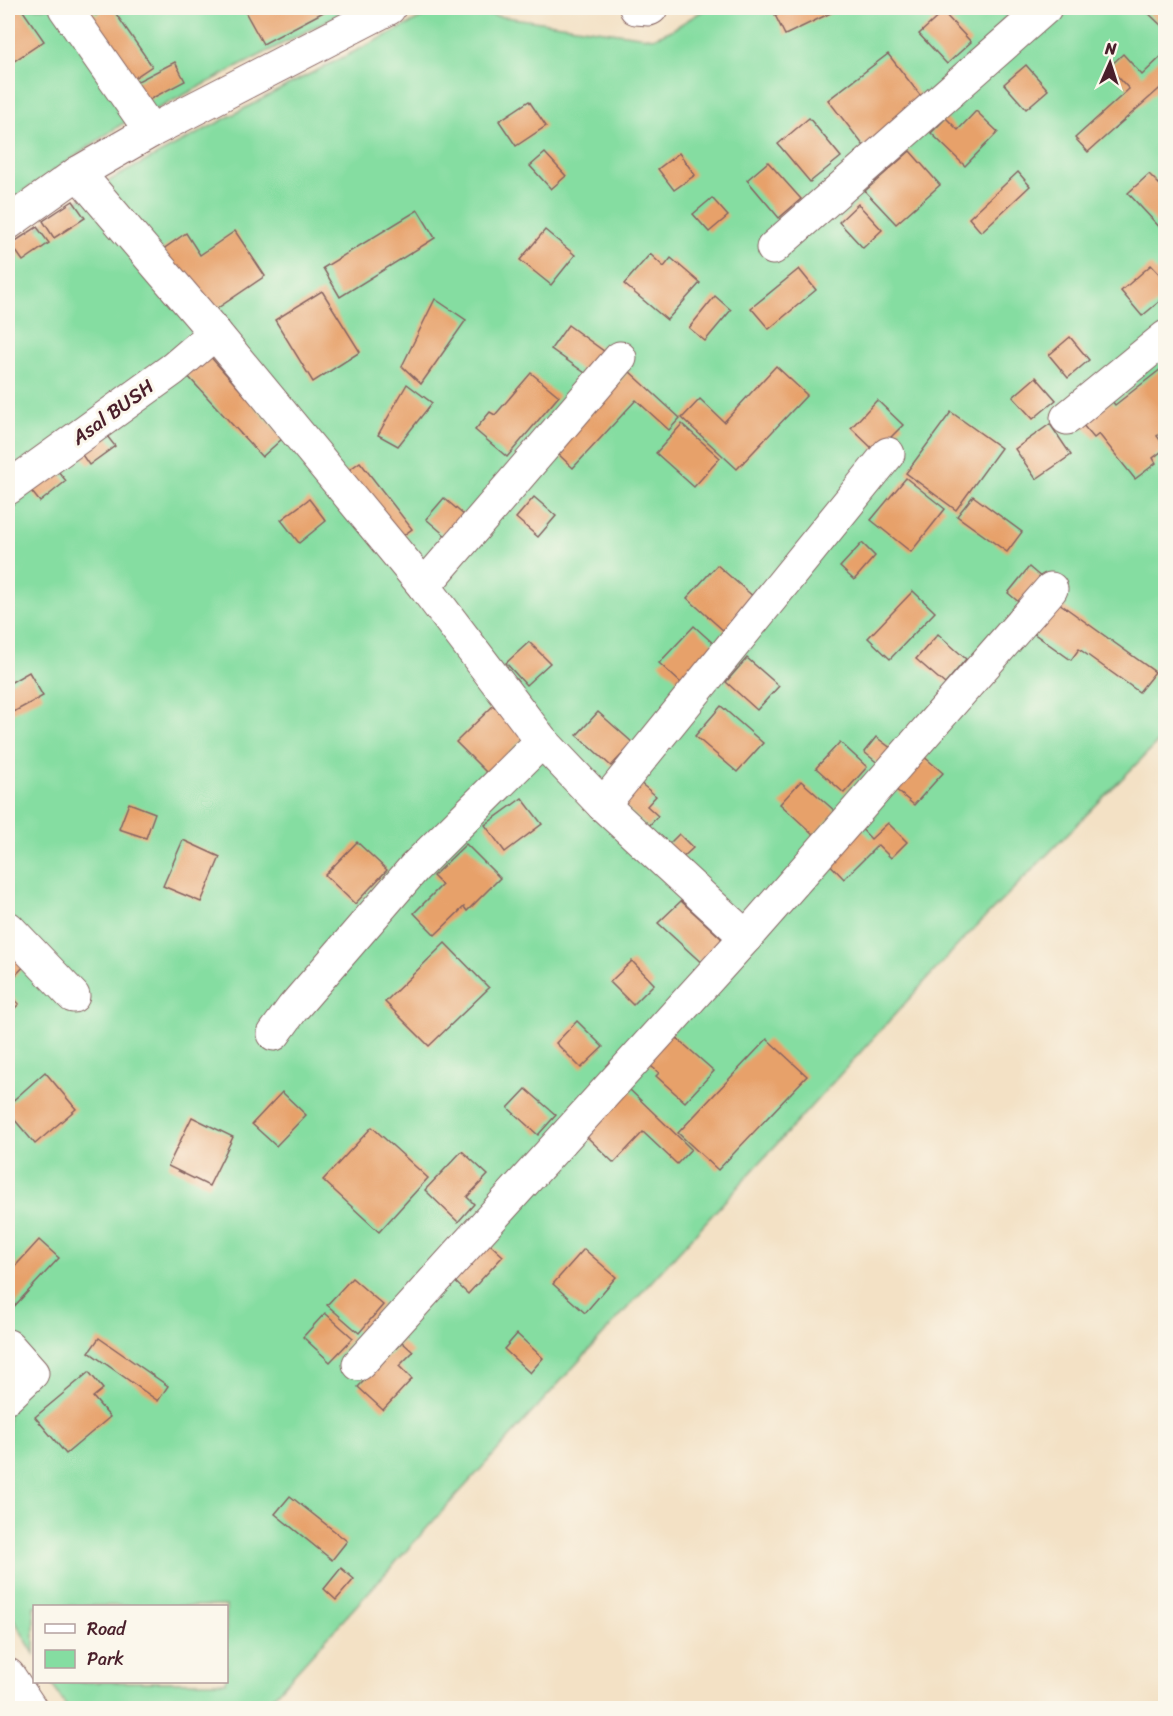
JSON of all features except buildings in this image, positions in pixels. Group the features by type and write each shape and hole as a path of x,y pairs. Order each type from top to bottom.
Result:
{"street":[{"path":"65,8 151,131"},
{"path":"11,212 151,131 389,8"},
{"path":"636,8 651,8"},
{"path":"774,248 1045,8"},
{"path":"78,173 215,333 424,586 542,741 603,805 746,937"},
{"name":"Asal BUSH","path":"8,488 173,369 215,333"},
{"path":"1067,418 1166,337"},
{"path":"424,586 620,358"},
{"path":"603,805 888,454"},
{"path":"359,1364 746,937 1050,589"},
{"path":"274,1034 292,1008 414,868 542,741"},
{"path":"8,928 73,996"},
{"path":"8,1346 32,1373 8,1396"},
{"path":"8,1675 30,1708"}],"green space":[{"path":"8,8 351,8 151,112 122,124 8,202"},
{"path":"441,8 653,38 670,31 707,8 1165,8 1165,735 959,944 263,1708 67,1708 52,1683 228,1683 228,1605 33,1605 33,1652 8,1609 8,248 103,184 290,84"}]}
